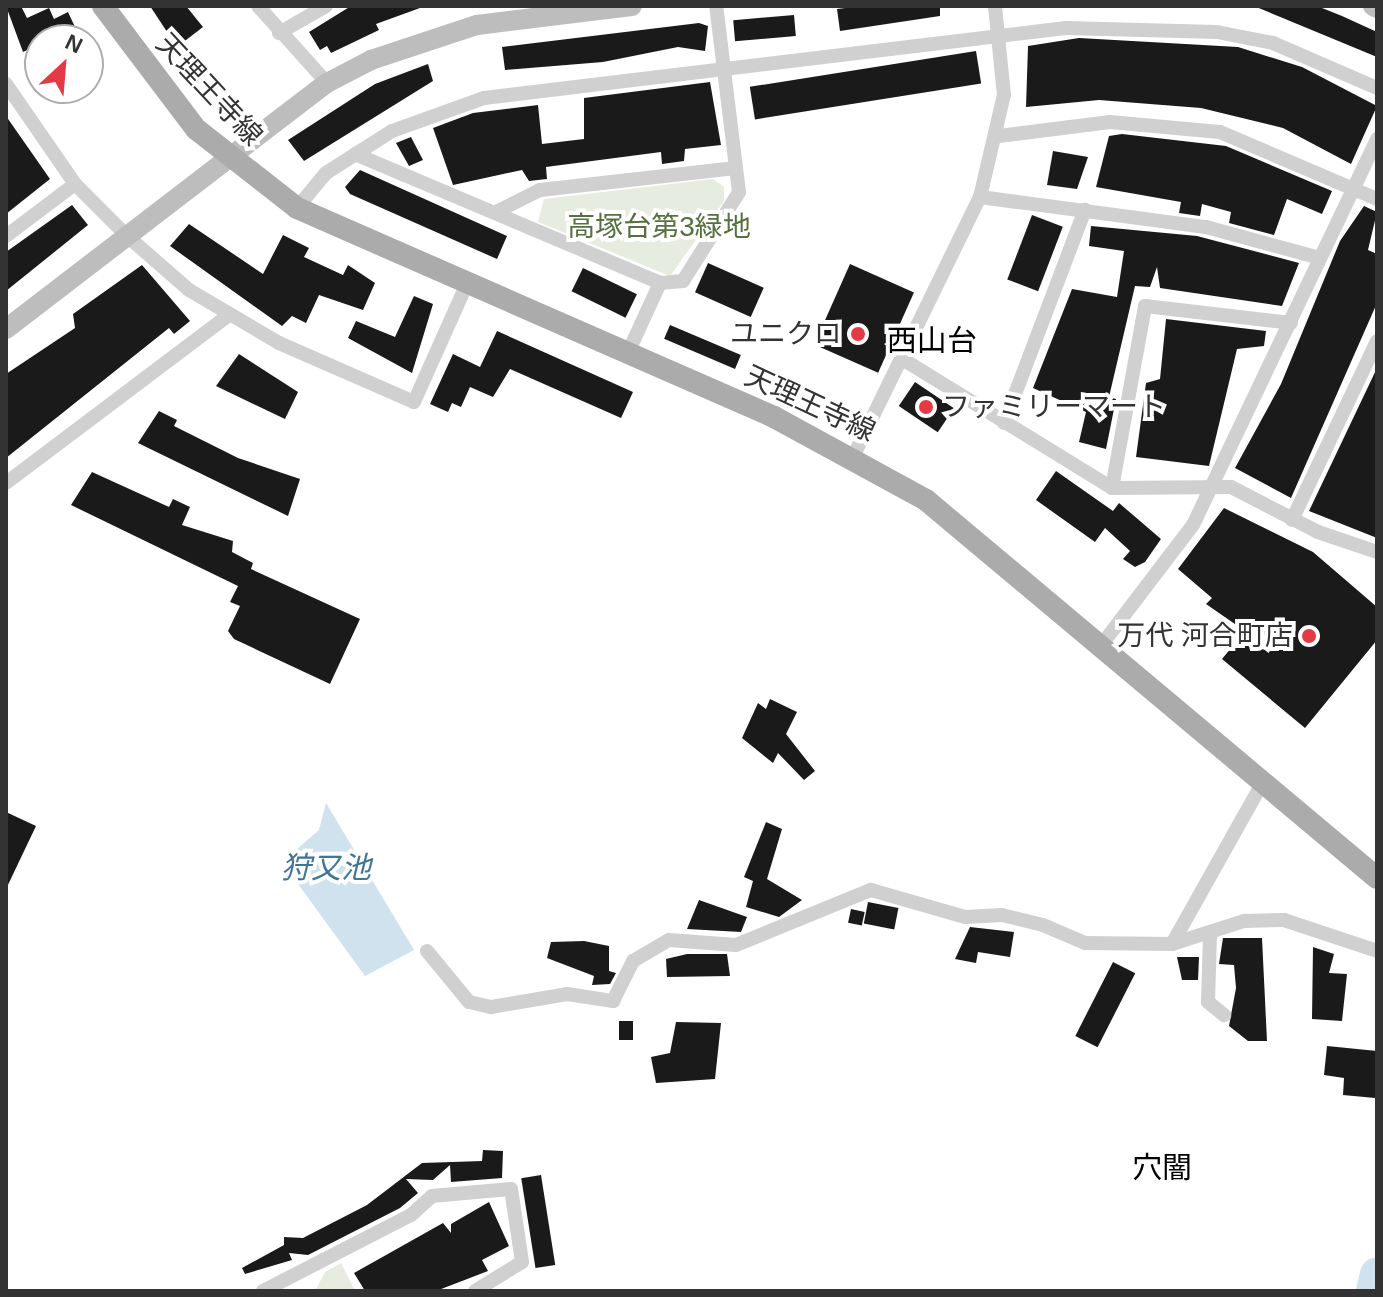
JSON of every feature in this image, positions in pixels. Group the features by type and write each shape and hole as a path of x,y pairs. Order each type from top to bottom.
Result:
{"main road":[{"name":"天理王寺線","path":"103,6 147,72 227,159 297,208 466,286 854,455 937,508 1103,643 1377,878"}],"street":[{"path":"258,6 327,83"},
{"path":"279,33 326,6"},
{"path":"6,329 327,83 438,34 632,6"},
{"path":"355,154 660,283 683,281 739,192 716,6"},
{"path":"854,455 904,360 980,197 999,136 995,6"},
{"path":"297,208 355,154 435,111 484,98 998,36 1171,25 1273,43 1377,88"},
{"path":"6,84 10,101 75,184 126,235 228,316 414,402 466,286"},
{"path":"999,136 1166,123 1269,148 1377,199"},
{"path":"1103,643 1171,562 1291,323 1377,139"},
{"path":"496,212 540,190 736,168"},
{"path":"6,236 75,184"},
{"path":"980,197 1206,227 1320,258"},
{"path":"1004,423 1085,210"},
{"path":"627,355 660,283"},
{"path":"1112,488 1145,306 1291,323"},
{"path":"6,483 228,316"},
{"path":"1292,520 1377,341"},
{"path":"904,360 1112,488 1231,487 1292,520 1377,552"},
{"path":"1172,944 1264,780"},
{"path":"427,951 448,983 469,1002 491,1007 567,994 613,1001 633,961 669,940 736,945 871,890 965,917 1002,915 1043,925 1085,943 1172,944 1210,935 1244,921 1284,920 1377,951"},
{"path":"1210,935 1208,1002 1224,1015"},
{"path":"263,1291 411,1215 432,1196 511,1189 522,1262 475,1291"}],"green space":[{"name":"高塚台第3緑地","path":"713,179 724,187 724,201 670,276 538,222 544,199"},
{"path":"341,1263 355,1291 315,1291 325,1272"}],"water":[{"name":"狩又池","path":"326,803 414,950 365,976 282,862 319,830"}],"building":[{"path":"6,6 21,6 27,18 49,8 54,19 68,12 74,24 24,24 23,52"},
{"path":"150,6 186,6 203,27 177,47"},
{"path":"351,6 420,8 376,24 379,30 331,53 327,46 320,50 309,32"},
{"path":"940,6 940,16 840,31 837,9"},
{"path":"1254,6 1317,6 1342,16 1377,32 1377,57"},
{"path":"794,15 796,36 735,41 733,20"},
{"path":"699,23 708,26 705,51 678,47 603,62 505,70 502,47"},
{"path":"1079,38 1238,47 1302,67 1377,106 1351,164 1283,128 1201,108 1099,100 1026,107 1028,46"},
{"path":"976,51 981,84 755,119 750,87"},
{"path":"428,64 433,81 304,161 288,140 375,84"},
{"path":"710,82 721,145 685,149 684,161 662,164 661,152 546,167 547,179 529,181 522,170 453,185 433,128 473,113 538,105 542,144 584,139 584,98"},
{"path":"6,116 50,179 6,214"},
{"path":"1122,134 1226,146 1332,191 1322,214 1287,199 1274,235 1229,223 1231,212 1202,204 1200,216 1179,213 1181,202 1096,187 1109,136"},
{"path":"411,137 423,160 409,166 396,143"},
{"path":"1053,151 1088,157 1077,189 1047,185"},
{"path":"360,170 507,236 497,259 350,194 345,187"},
{"path":"72,205 88,225 6,291 6,252"},
{"path":"1364,206 1377,212 1368,250 1377,254 1377,303 1291,498 1235,468 1281,384 1340,241"},
{"path":"1032,215 1063,227 1038,291 1007,279"},
{"path":"189,224 263,274 283,235 309,248 304,257 343,275 348,265 375,283 363,310 319,295 306,323 292,316 282,326 170,246"},
{"path":"1091,226 1197,236 1299,263 1282,306 1160,288 1157,267 1150,287 1135,286 1109,397 1116,399 1106,449 1079,442 1086,412 1033,388 1072,289 1117,297 1124,251 1089,246"},
{"path":"708,263 764,288 751,317 695,292"},
{"path":"850,264 914,292 878,373 814,344"},
{"path":"142,265 190,321 174,334 169,328 6,458 6,374 75,328 73,314"},
{"path":"583,268 637,294 626,318 572,291"},
{"path":"414,296 433,304 412,373 348,338 356,321 395,337"},
{"path":"1166,319 1266,331 1264,346 1237,349 1209,466 1136,457 1146,383 1160,379"},
{"path":"670,325 741,355 735,369 664,339"},
{"path":"497,331 633,392 621,418 510,369 493,397 470,387 461,407 452,403 448,412 430,404 453,354 480,367"},
{"path":"239,354 298,392 285,419 216,386"},
{"path":"1377,368 1377,538 1309,511"},
{"name":"ファミリーマート","path":"915,382 954,408 938,432 899,406"},
{"path":"159,411 177,420 174,426 238,458 300,479 288,516 138,443"},
{"path":"1056,471 1113,511 1119,503 1161,539 1145,562 1135,567 1123,559 1130,551 1105,528 1095,542 1036,500"},
{"path":"92,472 169,507 173,499 190,507 182,525 233,541 232,552 253,563 251,569 360,619 330,684 234,639 228,631 240,606 230,602 238,586 71,505"},
{"name":"万代 河合町店","path":"1224,508 1313,552 1377,607 1377,640 1305,728 1222,659 1245,631 1206,604 1212,598 1178,569"},
{"path":"770,699 797,712 786,734 815,771 804,780 778,753 773,763 742,738 758,703 766,709"},
{"path":"6,812 36,826 6,889"},
{"path":"766,822 782,829 767,879 802,900 779,917 746,907 753,881 744,877"},
{"path":"699,900 747,917 741,932 687,929"},
{"path":"868,902 898,908 894,930 864,924"},
{"path":"851,909 865,912 862,926 848,923"},
{"path":"970,927 1014,932 1010,957 978,952 976,963 955,959"},
{"path":"1223,938 1262,938 1267,1041 1248,1041 1229,1026 1236,988 1234,965 1219,964"},
{"path":"584,941 609,946 609,971 616,973 610,984 592,985 594,976 547,958 551,942"},
{"path":"1313,947 1334,954 1329,973 1347,974 1342,1021 1312,1019"},
{"path":"687,954 727,954 730,976 667,977 666,959"},
{"path":"1177,957 1199,957 1198,980 1182,980"},
{"path":"1113,962 1135,973 1098,1047 1075,1036"},
{"path":"619,1021 633,1021 633,1040 619,1040"},
{"path":"676,1022 721,1023 715,1079 656,1083 651,1057 670,1053"},
{"path":"1327,1046 1377,1051 1375,1098 1343,1095 1344,1078 1324,1075"},
{"path":"483,1150 503,1151 502,1178 451,1182 450,1165 433,1180 406,1179 418,1193 400,1208 308,1255 289,1253 292,1260 245,1274 242,1268 284,1245 284,1237 303,1238 367,1205 422,1163 482,1161"},
{"path":"541,1175 555,1265 535,1268 521,1178"},
{"path":"489,1202 509,1246 482,1260 488,1271 436,1291 365,1291 354,1273 443,1223 451,1233 451,1224"}],"waterway":[{"path":"1373,1291 1377,1274"}],"place":[{"name":"ユニクロ","path":"858,334"},
{"name":"ファミリーマート","path":"926,407"},
{"name":"万代 河合町店","path":"1309,636"}],"district":[{"name":"西山台","path":"932,341"},
{"name":"穴闇","path":"1162,1168"}]}
